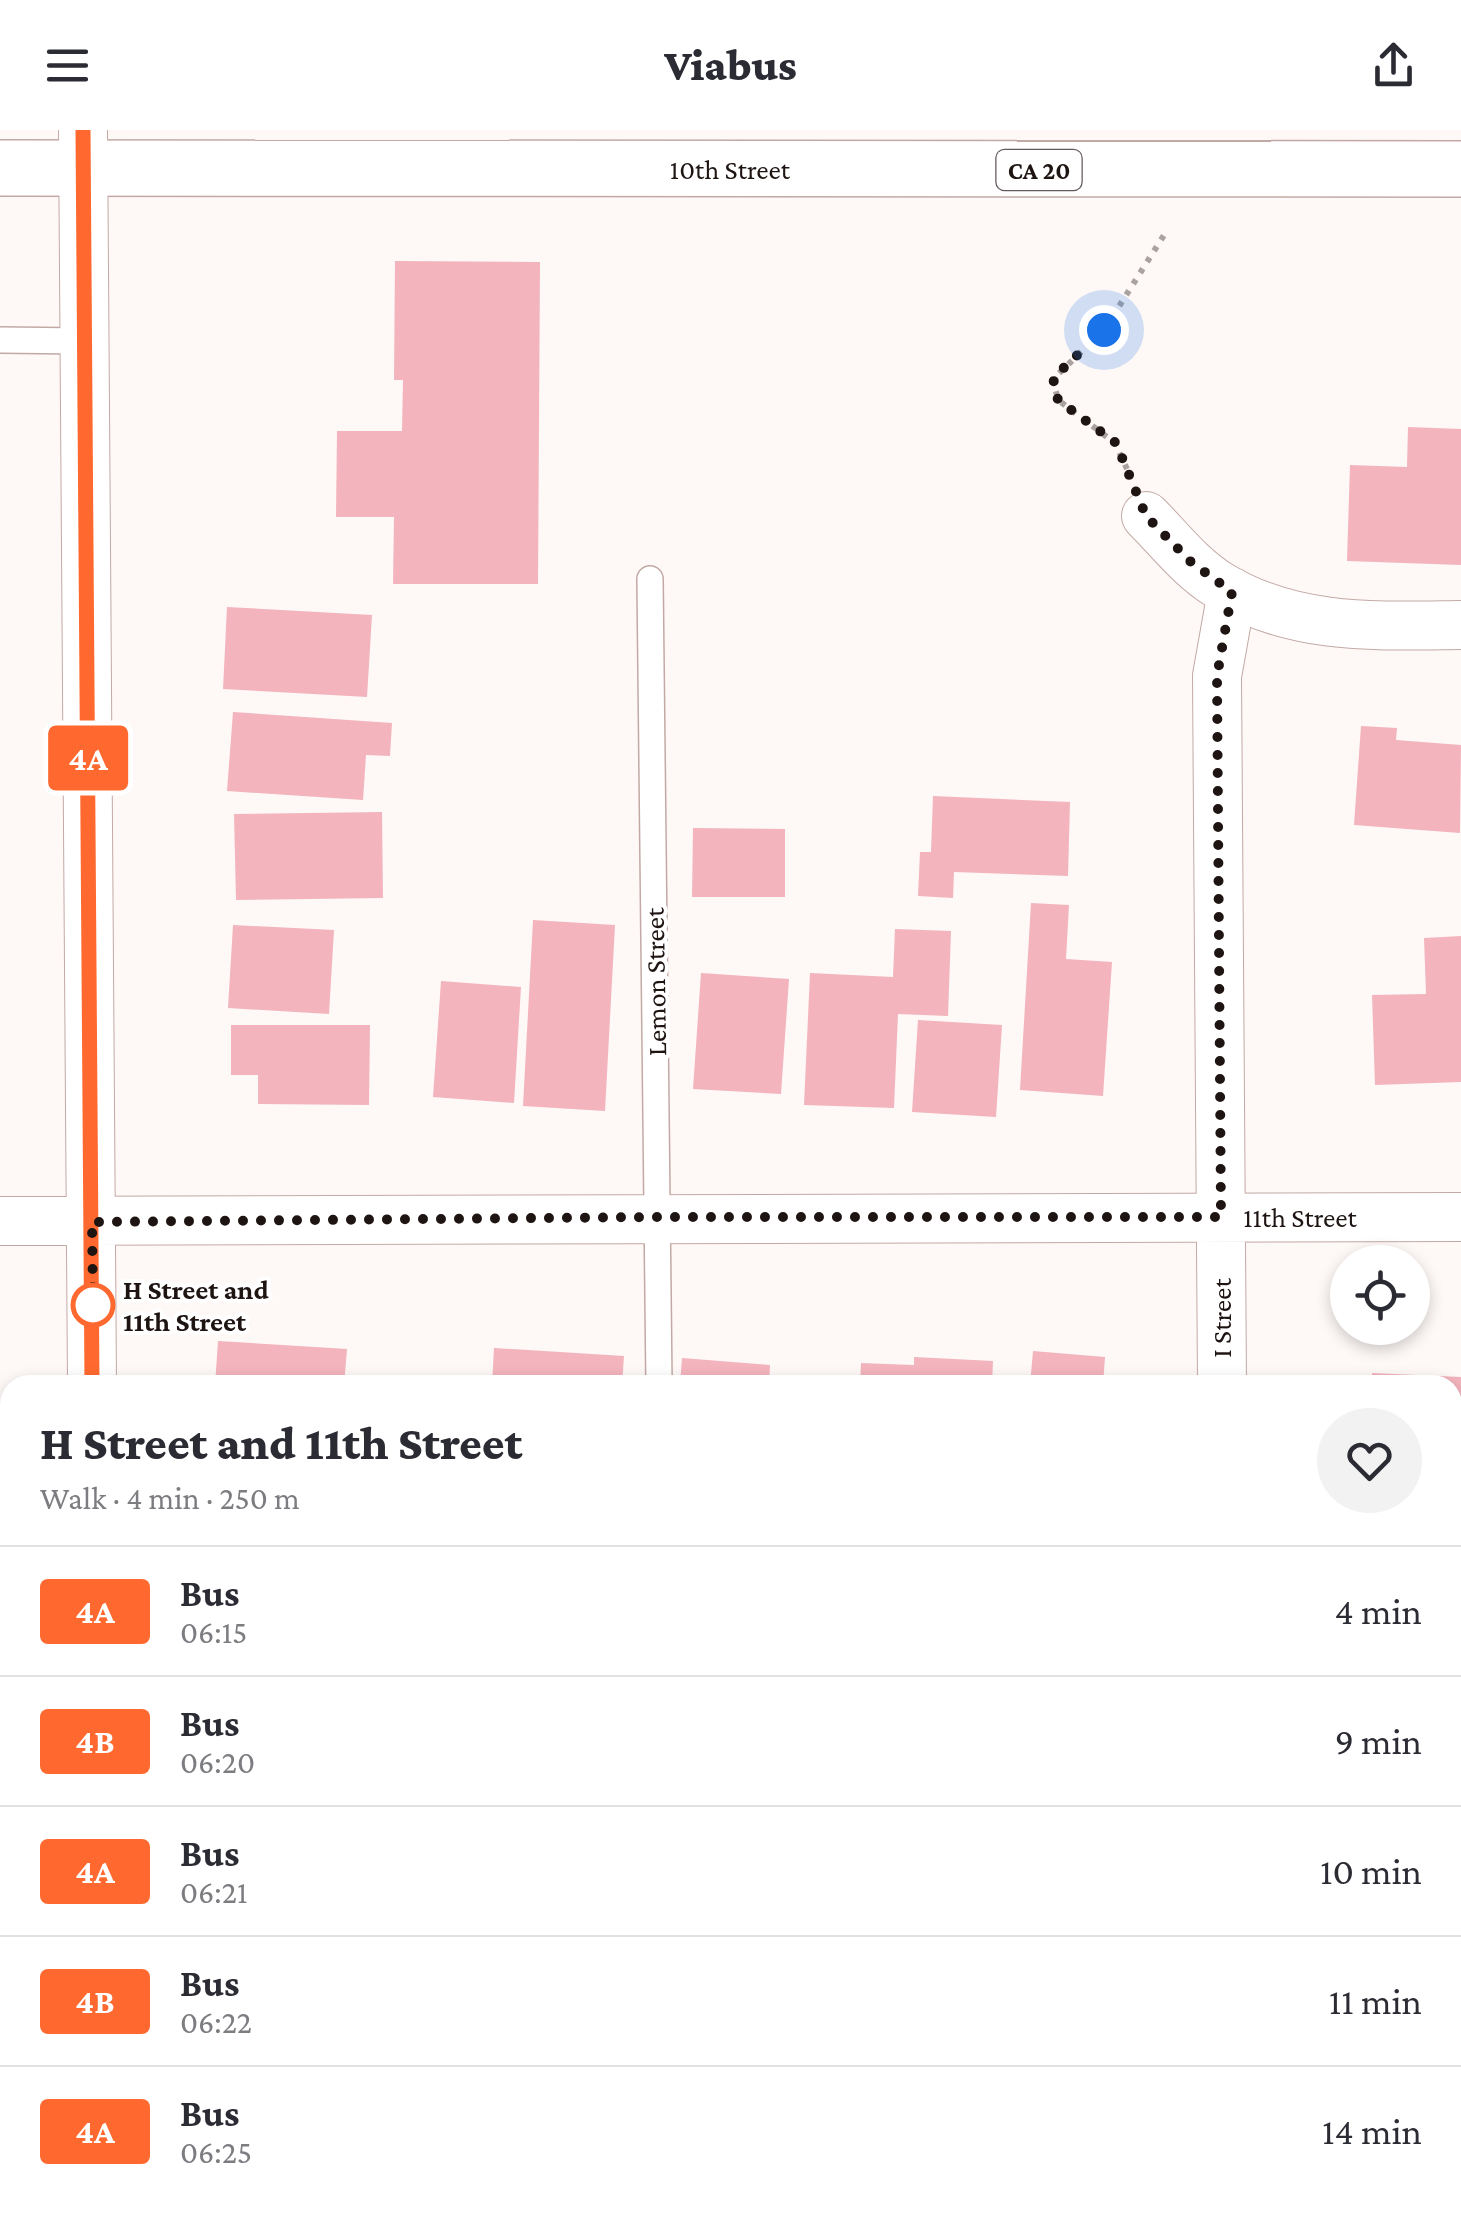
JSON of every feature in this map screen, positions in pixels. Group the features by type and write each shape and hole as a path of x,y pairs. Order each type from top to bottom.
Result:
{"highway":[{"name":"10th Street","path":"0,168 84,150 1461,169"}],"street":[{"path":"84,150 92,1375"},
{"path":"1146,516 1191,562 1256,605 1310,621 1364,626 1461,625"},
{"name":"I Street","path":"1222,1375 1217,676 1232,592"},
{"name":"11th Street","path":"0,1221 1461,1217"}],"lane":[{"path":"0,340 85,341"},
{"name":"Lemon Street","path":"650,579 659,1375"}],"path":[{"path":"1146,516 1116,443 1058,400 1053,378 1104,330 1166,232"}],"building":[{"path":"395,261 540,262 538,584 393,584 394,517 336,517 337,431 402,431 403,380 394,380"},
{"path":"1408,427 1461,429 1461,565 1347,561 1350,465 1407,467"},
{"path":"227,607 372,615 367,697 223,689"},
{"path":"233,712 392,723 390,756 366,755 363,800 227,791"},
{"path":"1361,726 1397,728 1396,740 1461,745 1460,833 1354,825"},
{"path":"933,796 1070,802 1068,876 954,872 953,898 918,896 920,852 931,852"},
{"path":"382,812 383,898 236,900 234,814"},
{"path":"693,828 785,829 785,897 692,897"},
{"path":"1031,903 1069,905 1066,959 1112,962 1103,1096 1020,1090"},
{"path":"533,920 615,925 605,1111 523,1106"},
{"path":"233,925 334,930 329,1014 228,1008"},
{"path":"895,929 951,931 948,1016 898,1014 894,1108 804,1105 810,973 893,977"},
{"path":"1461,936 1461,1082 1375,1085 1372,995 1426,994 1424,938"},
{"path":"701,973 789,979 781,1094 693,1089"},
{"path":"441,981 521,987 514,1103 433,1097"},
{"path":"918,1020 1002,1025 996,1117 912,1112"},
{"path":"231,1025 370,1025 369,1105 258,1104 258,1075 231,1075"},
{"path":"218,1341 347,1349 345,1375 216,1375"},
{"path":"494,1348 624,1356 623,1375 493,1375"},
{"path":"1033,1351 1105,1357 1104,1375 1031,1375"},
{"path":"914,1357 993,1361 992,1375 860,1375 861,1363 914,1365"},
{"path":"682,1358 770,1365 770,1375 681,1375"}],"bus line":[{"name":"4A","path":"83,130 92,1375"}],"place":[{"name":"H Street and 11th Street","path":"93,1305"}],"route":[{"path":"93,1305 92,1222 1221,1217 1217,676 1232,592 1191,562 1146,516 1116,443 1058,400 1053,378 1104,330"}]}
